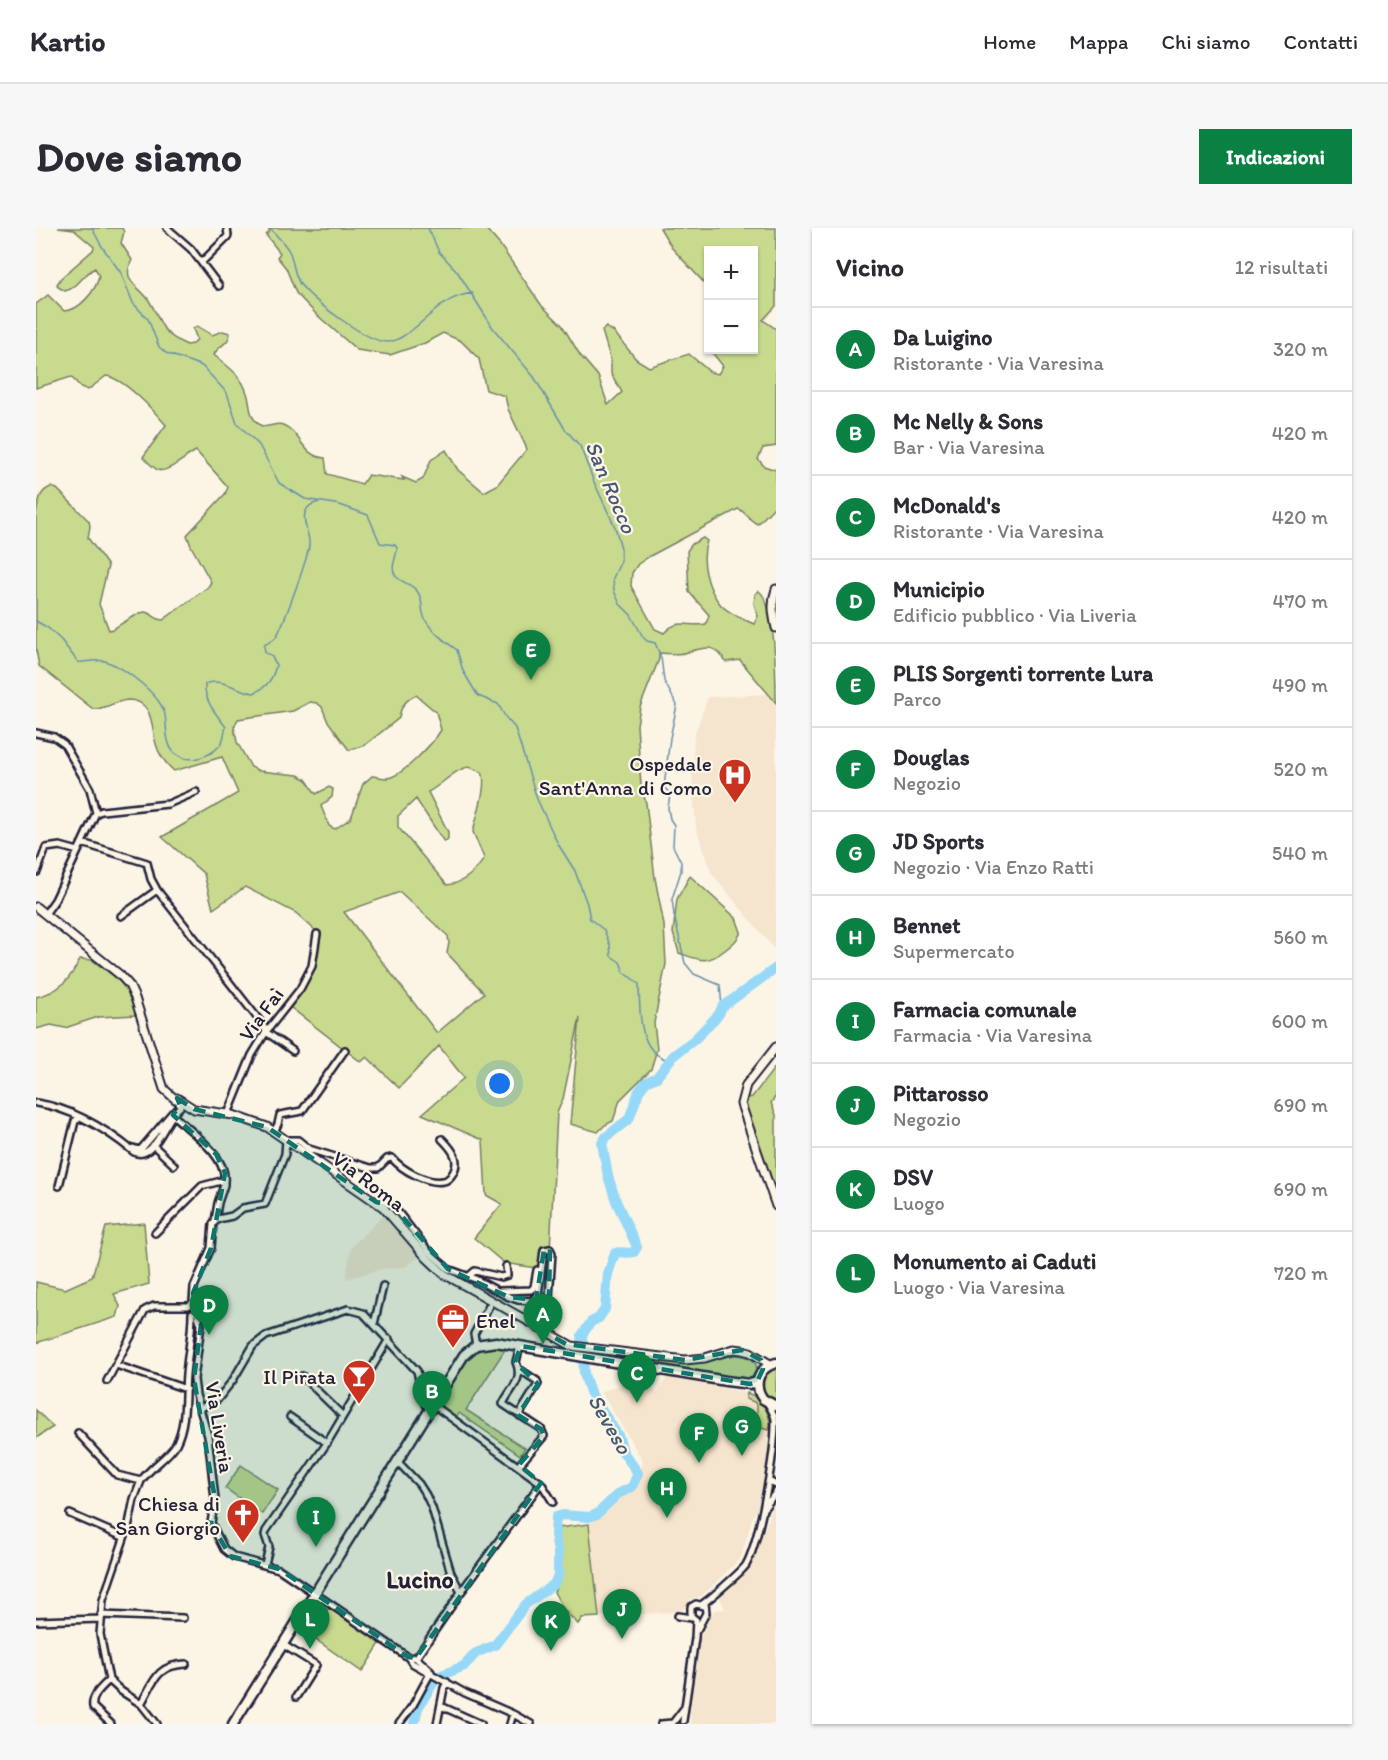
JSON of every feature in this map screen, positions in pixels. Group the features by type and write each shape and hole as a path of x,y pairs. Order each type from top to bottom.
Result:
{"main road":[{"path":"232,1724 430,1407 464,1355 476,1345 496,1342 583,1352 750,1384 758,1386 767,1402 776,1406"},
{"path":"758,1386 768,1364"}],"street":[{"path":"167,228 202,262 219,286"},
{"path":"202,262 228,236 227,228"},
{"path":"776,589 772,613 776,628"},
{"path":"36,733 54,737 64,744 90,789 96,813 55,900 45,914"},
{"path":"96,813 168,804 196,792"},
{"path":"82,843 147,863 156,887 263,1025 266,1032 293,1051"},
{"path":"36,872 46,848 60,846 78,851"},
{"path":"121,916 156,887"},
{"name":"Via Roma","path":"36,907 120,975 129,985 164,1089 175,1099 177,1098 194,1109 228,1114 267,1127 391,1214 427,1258 444,1274 583,1352 624,1351 685,1360 705,1358 734,1349 750,1352 768,1364"},
{"name":"Via Faì","path":"228,1114 252,1055 266,1032 300,989 312,966 317,934"},
{"path":"776,1047 746,1085 741,1104 776,1206"},
{"path":"274,1132 279,1124 280,1114 302,1111 345,1050"},
{"path":"36,1102 56,1106 125,1144 147,1152 180,1107 177,1098"},
{"path":"142,1151 175,1110 177,1098"},
{"path":"173,1115 216,1154 224,1168 224,1182 215,1221 211,1228 211,1248 194,1287 190,1304 189,1311 194,1313"},
{"path":"59,1186 75,1121 81,1118"},
{"path":"215,1221 232,1216 243,1208 265,1204 285,1154 286,1140 298,1140 309,1149 370,1168 378,1168 387,1159 392,1158 398,1165 415,1175 442,1182 453,1173 456,1160 454,1150 442,1139"},
{"path":"153,1145 174,1165"},
{"path":"155,1233 202,1186 224,1182"},
{"path":"376,1202 384,1202 394,1207 429,1252 448,1269 518,1300 536,1299 541,1287 544,1250 550,1249 552,1253 549,1299 539,1329"},
{"path":"468,1277 475,1271 501,1277 507,1275 506,1266"},
{"path":"499,1292 531,1290 534,1287 537,1270"},
{"path":"374,1324 383,1286"},
{"path":"107,1382 146,1310 154,1306 199,1305 199,1310 194,1313"},
{"path":"476,1345 474,1334 489,1306"},
{"path":"201,1408 219,1399 253,1346 266,1336 348,1309 363,1313 417,1371 423,1398 430,1407 519,1465 541,1483 553,1502"},
{"path":"157,1724 141,1704 109,1680 102,1647 101,1617 108,1582 129,1524 141,1481 151,1468 176,1445 180,1434 194,1313"},
{"name":"Via Liveria","path":"194,1313 201,1325 194,1379 207,1436 215,1499 211,1523 224,1549 230,1556 279,1569 408,1657 412,1663 433,1673"},
{"path":"265,1564 269,1547 266,1531 327,1443 389,1339"},
{"path":"519,1465 544,1436 541,1429 503,1404 519,1376 516,1362 520,1346"},
{"path":"116,1365 186,1389"},
{"path":"519,1369 538,1384 520,1416"},
{"path":"302,1376 343,1416"},
{"path":"661,1724 678,1722 686,1706 695,1638 693,1606 703,1605 744,1568 763,1511 775,1426 773,1412 767,1402"},
{"path":"290,1417 327,1443"},
{"path":"78,1434 117,1475 141,1481"},
{"path":"397,1461 419,1484 426,1495 451,1573 461,1592"},
{"path":"769,1481 776,1485"},
{"path":"416,1658 541,1483"},
{"path":"763,1511 776,1492"},
{"path":"70,1514 123,1537"},
{"path":"695,1617 706,1613 703,1605"},
{"path":"36,1621 101,1617 183,1618"},
{"path":"282,1644 316,1665 296,1697"},
{"path":"408,1657 416,1658 433,1673 465,1693 531,1724"},
{"path":"141,1704 164,1669 168,1666 186,1664"},
{"path":"399,1724 433,1673"},
{"path":"109,1680 93,1700 93,1707 111,1724"},
{"path":"437,1724 446,1681"},
{"path":"441,1706 481,1724"},
{"path":"100,1713 102,1724"},
{"path":"510,1724 513,1714"}],"highlighted area":[{"path":"177,1098 194,1109 267,1127 376,1202 394,1207 448,1269 509,1297 536,1300 544,1250 550,1249 549,1299 539,1329 566,1344 685,1360 742,1350 761,1360 763,1369 757,1382 750,1384 521,1346 515,1362 538,1384 518,1415 541,1429 544,1436 519,1465 541,1483 416,1658 408,1657 279,1569 230,1556 211,1523 215,1499 194,1379 201,1325 193,1293 211,1248 225,1173 216,1154 173,1115 180,1105"}],"shaded area":[{"name":"Ospedale Sant'Anna di Como","path":"767,694 776,705 776,951 712,874 696,828 692,780 694,735 708,697"},
{"path":"385,1214 420,1256 405,1267 382,1269 346,1279 351,1247"},
{"path":"667,1377 747,1393 746,1399 757,1406 757,1427 769,1430 770,1444 757,1510 753,1516 741,1558 702,1596 690,1600 685,1608 677,1612 599,1617 589,1524 635,1487 643,1461 601,1392 633,1380 658,1392"},
{"path":"776,1498 776,1724 691,1724 690,1713 700,1637 714,1610 725,1609 719,1595 754,1557"}],"green space":[{"path":"58,228 122,228 124,232 121,243 132,260 128,273 130,278 148,299 165,331 187,345 193,344 197,339 193,329 197,326 212,335 223,331 230,333 228,340 214,355 234,371 241,381 254,419 262,426 279,424 289,429 306,449 325,458 327,474 362,484 368,475 404,480 402,477 416,483 423,479 431,460 446,450 458,470 484,492 497,485 527,449 508,409 505,396 486,390 479,359 461,341 443,333 425,343 390,355 357,350 296,293 286,268 277,257 280,253 266,235 270,231 267,228 485,228 500,245 542,306 562,325 580,355 598,376 608,405 622,392 611,374 611,361 602,331 606,327 614,332 636,359 649,367 689,354 710,372 718,374 723,366 713,354 758,354 758,246 704,246 704,283 672,248 660,228 776,228 776,306 763,320 776,329 776,446 763,448 758,459 764,466 776,470 776,505 758,524 738,509 650,556 638,564 632,573 631,586 655,629 664,633 674,625 706,624 709,615 689,592 687,551 692,544 703,538 707,541 704,557 706,574 712,591 724,608 754,624 758,616 754,604 755,594 759,591 765,599 774,643 776,703 740,660 726,662 718,652 710,648 681,654 659,653 659,659 640,707 637,725 641,786 646,803 655,878 664,925 666,964 654,1023 657,1049 651,1069 620,1100 613,1121 598,1132 570,1124 580,1017 563,1099 557,1113 549,1270 504,1263 474,1238 502,1204 486,1195 483,1140 422,1114 464,1078 439,1046 399,1088 367,1057 361,1062 290,1007 315,967 317,932 296,913 245,887 213,909 204,874 162,837 238,793 222,757 174,771 159,752 150,716 143,705 129,700 93,709 39,666 36,650 36,513 44,491 51,487 57,489 89,521 88,538 108,566 99,604 109,630 145,612 163,620 208,587 211,582 187,535 225,494 228,487 196,451 166,469 158,470 150,464 143,457 166,425 138,396 113,378 106,376 88,390 81,387 71,377 36,388 36,304 48,295 64,311 81,304 91,294 97,282 99,276 95,268 70,289 65,291 57,284 94,247 74,230","holes":["416,695 436,712 441,730 431,743 401,772 387,778 372,776 363,784 351,818 335,829 329,826 321,806 332,797 333,789 329,787 316,794 306,779 298,775 259,771 251,767 237,742 234,727 238,719 293,711 310,702 317,703 322,707 327,720 349,750 365,745 399,718 404,704","469,767 482,772 483,778 483,793 473,832 484,858 469,876 447,885 398,827 398,816 416,799 444,842 448,839 448,832 428,792 453,774","400,892 448,936 447,953 484,993 437,1033 344,912"]},
{"path":"690,876 736,918 741,932 730,946 713,958 703,960 679,953 673,933 677,899"},
{"path":"80,959 92,960 127,986 136,1015 98,1017 65,1028 51,1025 36,1029 36,997 51,992 63,984"},
{"path":"776,1066 776,1096 771,1103 776,1115 776,1184 766,1189 744,1111 748,1098 752,1097"},
{"path":"144,1223 149,1284 114,1294 120,1306 117,1317 36,1343 36,1282 65,1289 92,1277 106,1227"},
{"path":"506,1348 466,1410 525,1448 520,1455 459,1413 456,1417 439,1405 468,1358 478,1349"},
{"path":"736,1355 753,1360 757,1371 752,1377 745,1380 644,1362 644,1358 688,1364"},
{"path":"776,1368 776,1401 767,1394 763,1384 765,1376"},
{"path":"747,1393 757,1398 765,1408 769,1419 769,1430 757,1427 757,1406 746,1399"},
{"path":"36,1410 53,1427 36,1438"},
{"path":"241,1465 278,1490 262,1514 225,1488"},
{"path":"589,1524 599,1617 582,1618 578,1624 564,1610 554,1592 561,1577 558,1528"},
{"path":"324,1609 331,1609 381,1642 362,1672 308,1634"}],"waterway":[{"path":"92,228 121,273 133,303 148,319 159,347 166,353 202,366 227,393 237,423 259,445 279,483 305,499 340,505 368,515 380,543 395,545 397,548 393,565 395,575 419,594 428,624 457,650 463,671 478,696 498,704 515,728 537,799 558,844 575,871 590,919 604,930 610,945 611,956 620,962 624,972 639,984 642,1030 646,1040 659,1056 670,1060"},
{"path":"270,228 288,250 298,281 306,291 340,319 378,340 388,342 400,338 442,305 461,295 473,293"},
{"name":"San Rocco","path":"428,228 439,252 457,271 493,328 534,377 565,429 580,446 615,527 621,548 621,561 613,578 614,591 620,604 631,615 643,637 655,643 661,657 664,681 677,705 664,787 670,794 668,808 674,825 673,846 681,862 681,871 672,899 674,915 685,963 694,974 720,985 722,1007"},
{"path":"36,621 61,640 78,662 105,661 122,669 141,683 162,707 172,751 181,757 193,759 206,756 221,744 226,727 206,696 205,684 223,683 254,693 266,685 271,678 276,665 271,655 265,653 264,645 276,637 289,607 309,545 304,521 305,513 310,506 319,502"},
{"name":"Seveso","path":"414,1724 418,1708 437,1677 464,1666 476,1653 495,1645 526,1604 554,1584 558,1576 556,1517 563,1515 589,1517 597,1514 618,1494 632,1487 638,1473 623,1452 619,1437 590,1392 584,1374 582,1335 591,1322 599,1318 605,1309 608,1274 615,1253 634,1252 637,1247 616,1201 608,1176 602,1143 606,1137 629,1119 639,1091 646,1082 657,1077 673,1056 695,1039 719,1014 722,1007 776,968"}],"place":[{"name":"PLIS Sorgenti torrente Lura","path":"531,680"},
{"name":"Ospedale Sant'Anna di Como","path":"735,804"},
{"name":"Municipio","path":"209,1335"},
{"name":"Da Luigino","path":"543,1344"},
{"name":"Enel","path":"453,1349"},
{"name":"McDonald's","path":"637,1403"},
{"name":"Il Pirata","path":"359,1405"},
{"name":"Mc Nelly & Sons","path":"432,1421"},
{"name":"JD Sports","path":"742,1456"},
{"name":"Douglas","path":"699,1463"},
{"name":"Bennet","path":"667,1518"},
{"name":"Chiesa di San Giorgio","path":"243,1544"},
{"name":"Farmacia comunale","path":"316,1547"},
{"name":"Pittarosso","path":"622,1639"},
{"name":"Monumento ai Caduti","path":"310,1649"},
{"name":"DSV","path":"551,1651"}],"district":[{"name":"Lucino","path":"420,1579"}]}
